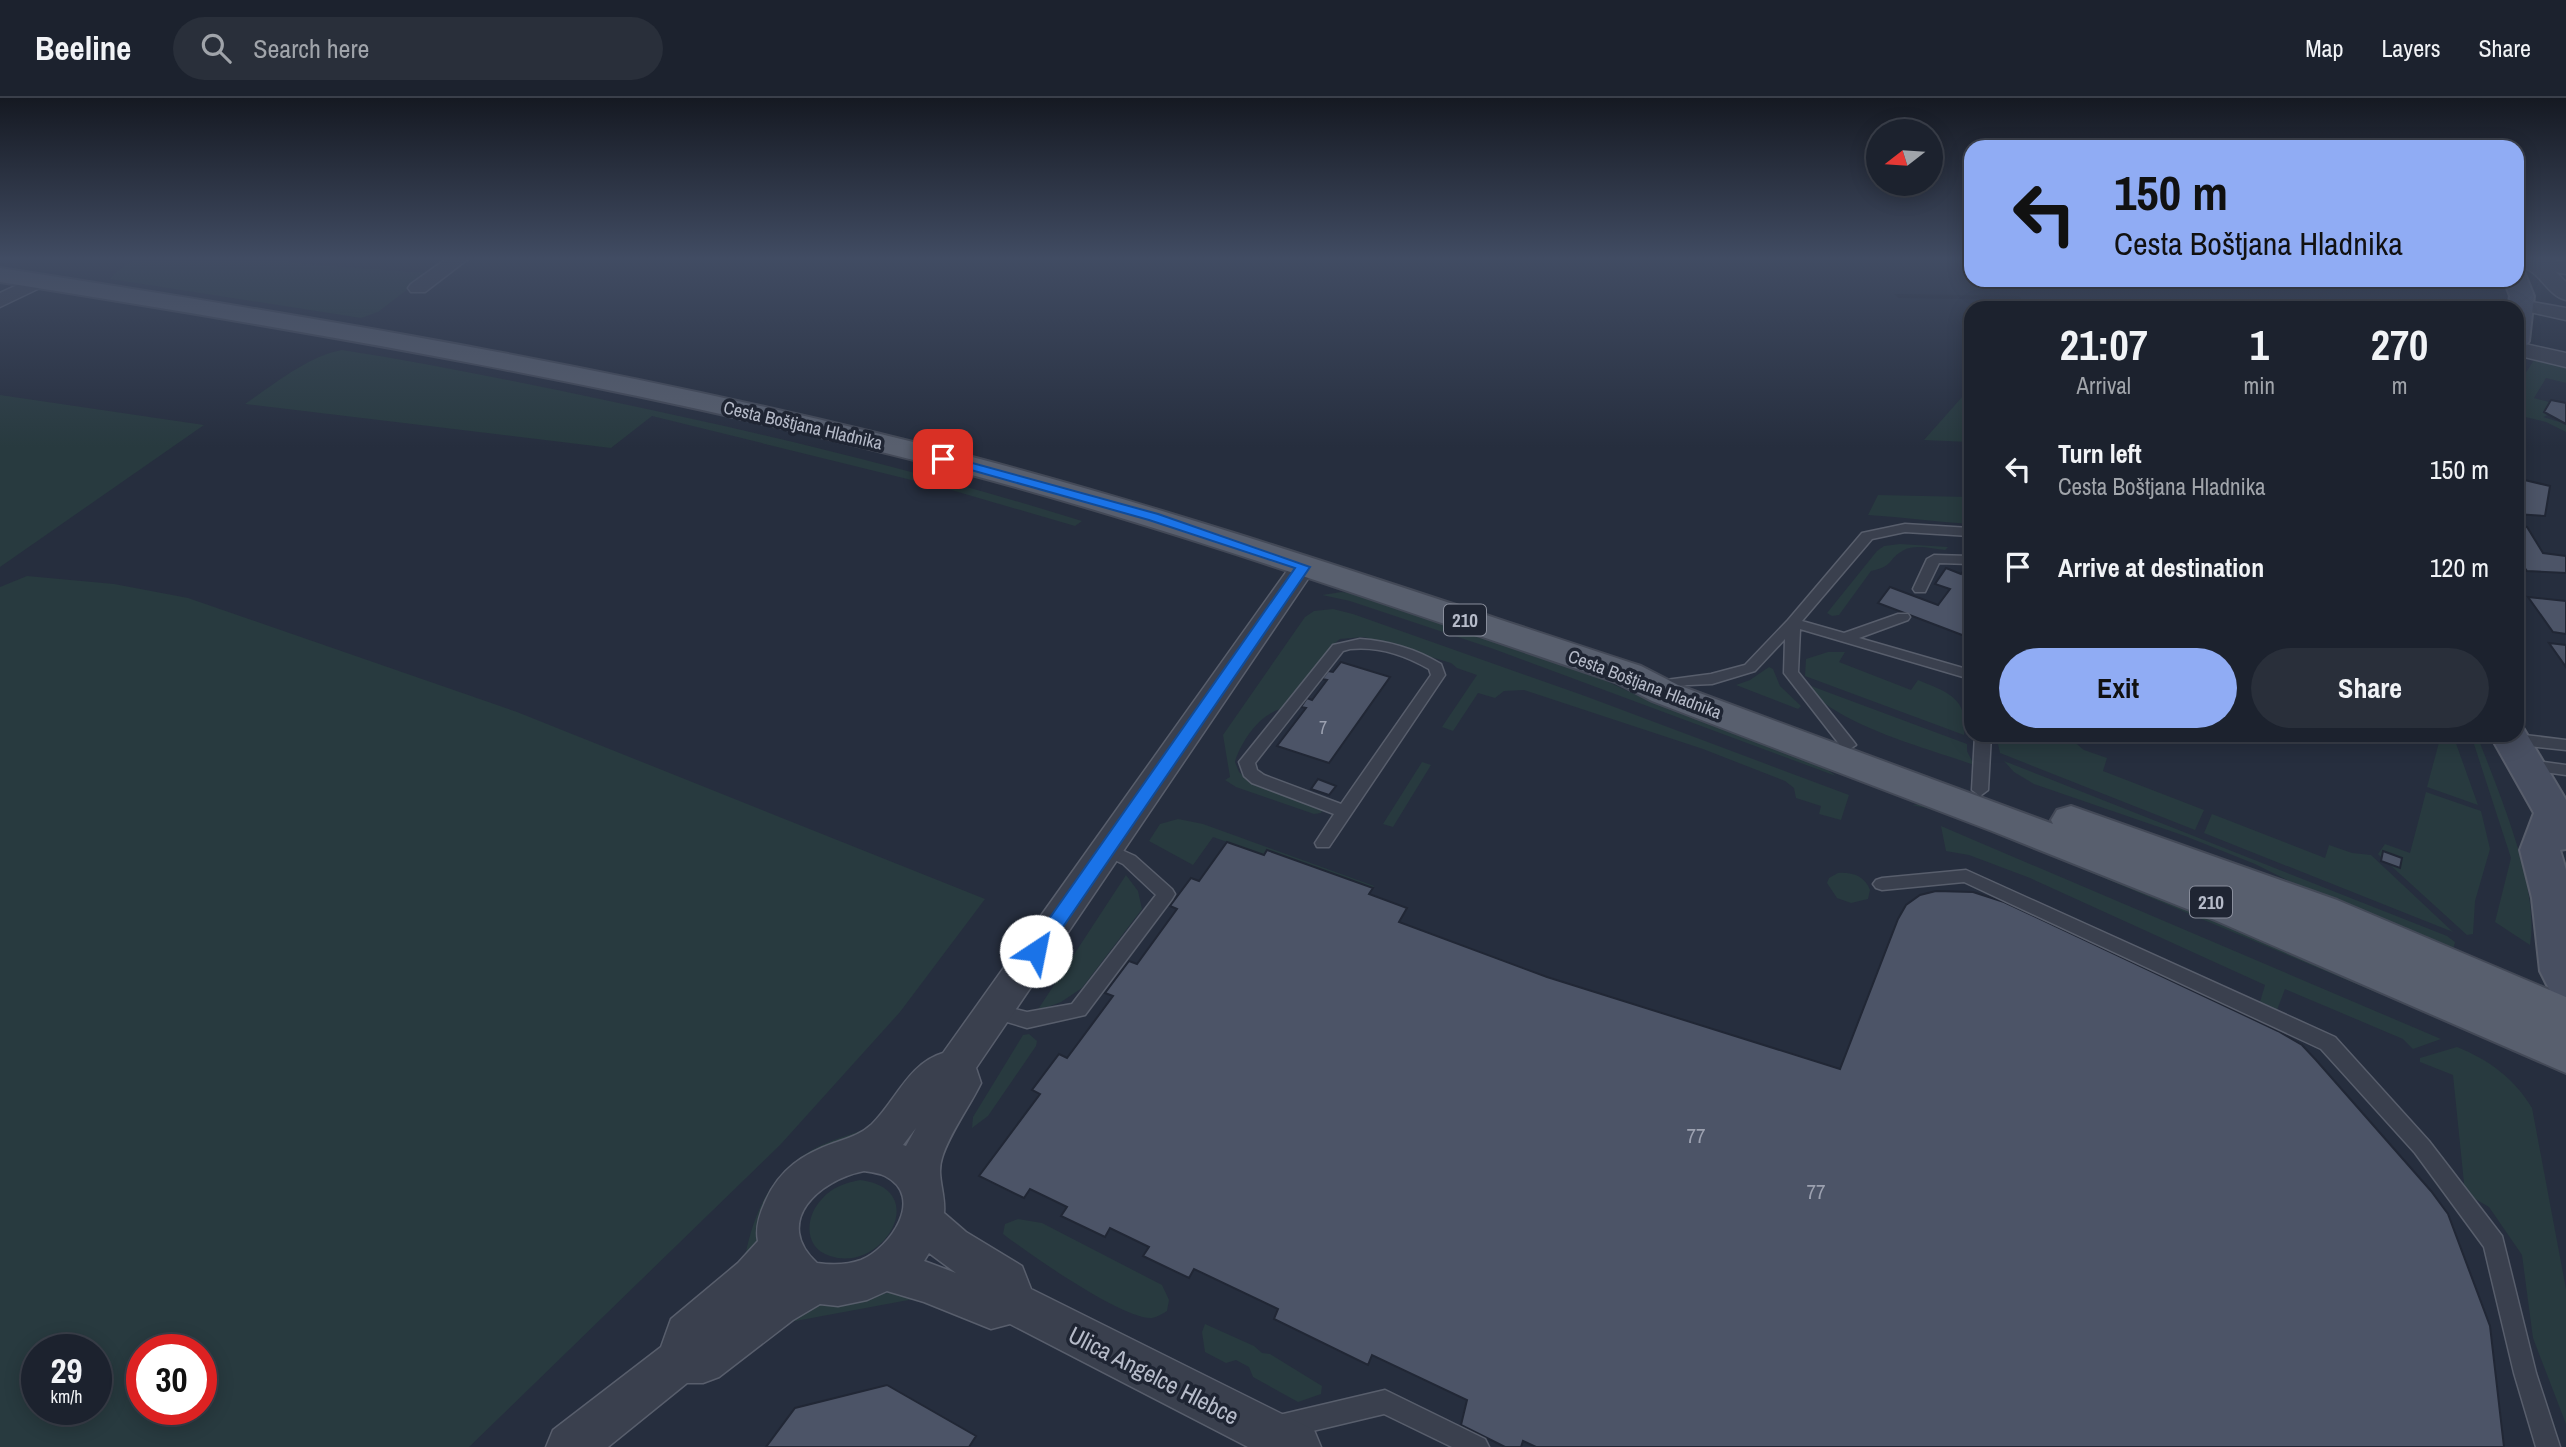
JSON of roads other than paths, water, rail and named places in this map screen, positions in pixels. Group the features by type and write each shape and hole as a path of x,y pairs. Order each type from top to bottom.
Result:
{"main road":[{"name":"Cesta Boštjana Hladnika","path":"291,322 439,346 662,391 967,465 1153,517 1628,674 1665,693 2267,924 2482,1015 2566,1054"},
{"name":"210","path":"1628,674 1671,683 2226,874 2479,976 2566,1017"}],"street":[{"path":"2524,350 2566,360"},
{"path":"864,1153 886,1136 937,1071 957,1066 1303,567"},
{"path":"2515,746 2559,825 2540,850 2553,898 2562,971 2566,979"},
{"path":"886,1270 927,1282 991,1308 1012,1302 1007,1281 951,1246 922,1201 911,1170 898,1160 882,1155 864,1153 840,1158 817,1169 797,1185 783,1206 777,1228 779,1250 790,1268 806,1279 817,1283 849,1285 872,1278 886,1270 910,1248 922,1201 921,1157 962,1083 957,1066"},
{"path":"570,1447 679,1361 687,1334 753,1277 779,1250"},
{"path":"679,1361 703,1361 778,1305 817,1283"},
{"name":"Ulica Angelce Hlebce","path":"1012,1302 1280,1439"}],"lane":[{"path":"1671,683 1712,679 1750,668 1793,623 1867,536 1902,527 1964,532"},
{"path":"1920,589 1934,559 1964,560"},
{"path":"1845,638 1903,617"},
{"path":"1793,623 1964,673"},
{"path":"1793,623 1791,673 1849,745"},
{"path":"1324,843 1346,811 1438,675 1436,667 1426,660 1364,642 1349,642 1338,648 1247,762 1250,772 1258,779 1346,811"},
{"path":"1980,790 1983,742"},
{"path":"2515,746 2566,745"},
{"path":"2515,746 2566,771"},
{"path":"995,1011 1027,1020 1078,1010 1166,894 1129,860 1106,849"},
{"path":"1882,884 1966,876 2328,1043 2422,1147 2494,1243 2525,1373 2548,1447"},
{"path":"1280,1439 1385,1402 1477,1447"}]}
